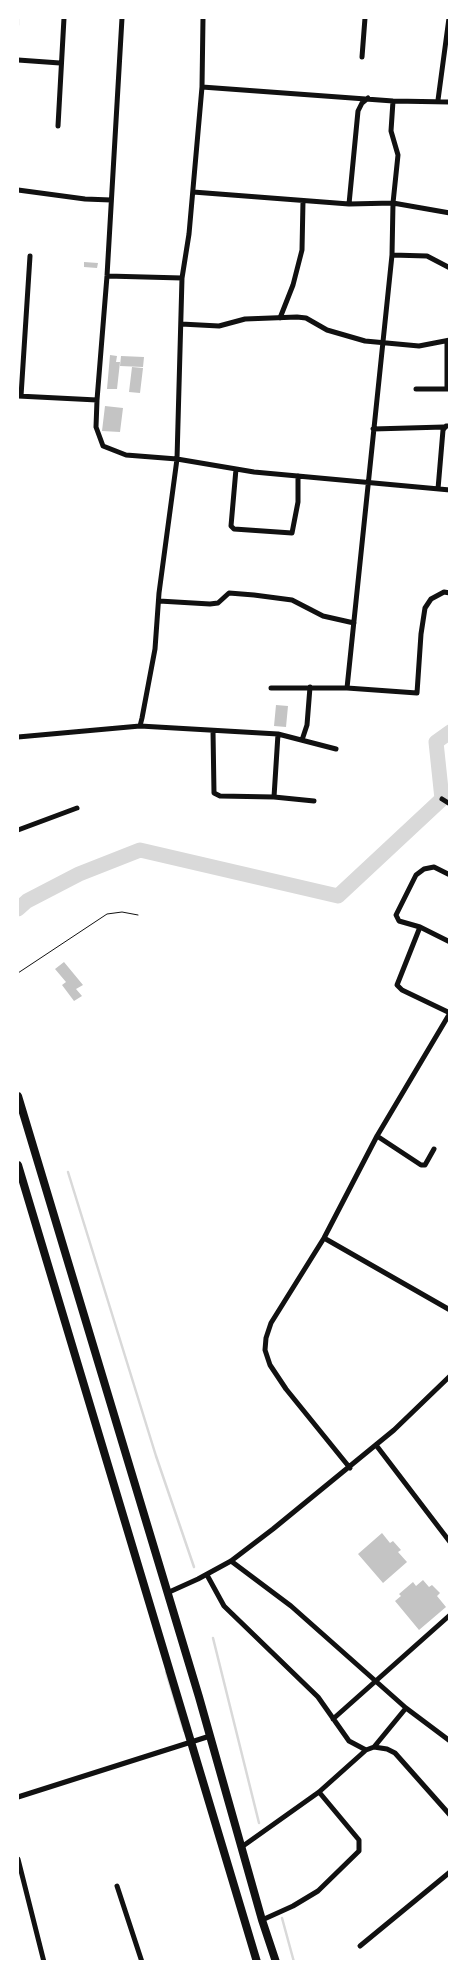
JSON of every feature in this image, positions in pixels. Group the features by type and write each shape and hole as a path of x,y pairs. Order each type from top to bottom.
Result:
{"highway":[{"path":"18,1096 276,1962"},
{"path":"18,1166 258,1962"}],"street":[{"path":"58,126 64,18"},
{"path":"122,18 107,276 97,400 96,428 103,446 126,455 177,459 236,469 450,490"},
{"path":"140,726 155,649 159,601 177,459 182,278 193,192 202,87 203,18 195,18"},
{"path":"362,58 366,18"},
{"path":"438,100 449,18"},
{"path":"18,60 60,63"},
{"path":"202,87 393,101 438,100 450,102"},
{"path":"350,204 358,111 362,103 368,98"},
{"path":"348,688 392,255 393,203 398,155 391,131 393,101"},
{"path":"18,190 84,199 111,200"},
{"path":"193,192 350,204 393,203 450,213"},
{"path":"280,318 293,285 302,250 303,200"},
{"path":"392,255 426,256 450,268"},
{"path":"30,256 19,396 97,400"},
{"path":"107,276 182,278"},
{"path":"181,324 218,326 265,316 306,318 317,326 337,331 345,336 382,343 419,346 448,340 448,389 416,389"},
{"path":"373,429 447,427 438,488"},
{"path":"236,469 231,526 234,529 292,533 298,502 298,476"},
{"path":"271,688 348,688 417,693 421,634 426,608 430,599 444,592 450,592"},
{"path":"159,601 210,604 218,603 229,593 254,595 292,600 323,616 354,623"},
{"path":"302,740 307,725 310,687"},
{"path":"18,737 140,726 278,734 336,749"},
{"path":"213,731 214,793 220,796 274,797 314,801"},
{"path":"274,797 278,734"},
{"path":"442,799 450,804"},
{"path":"18,830 77,808"},
{"path":"450,874 434,867 424,869 416,875 396,915 399,922 420,927 450,942"},
{"path":"350,1468 286,1389 270,1365 265,1350 266,1338 271,1323 324,1238 377,1136 450,1013 402,990 397,985 420,927"},
{"path":"377,1136 421,1165 425,1165 434,1149"},
{"path":"324,1238 450,1310"},
{"path":"166,1593 207,1575 231,1561 350,1468 450,1376"},
{"path":"376,1445 447,1534 450,1542"},
{"path":"231,1561 291,1606 406,1708 450,1741"},
{"path":"207,1575 224,1606 318,1697 349,1740 366,1750"},
{"path":"333,1719 450,1615"},
{"path":"374,1747 406,1708"},
{"path":"18,1797 210,1736"},
{"path":"243,1846 319,1792 366,1750 374,1747 387,1749 395,1753 450,1815"},
{"path":"262,1920 293,1906 318,1891 359,1851 359,1840 319,1792"},
{"path":"18,1859 44,1962"},
{"path":"360,1946 450,1872"},
{"path":"117,1886 142,1962"}],"path":[{"path":"18,973 107,914 122,912 138,915"}],"building":[{"path":"84,262 98,263 97,268 84,267"},
{"path":"110,355 117,356 116,362 120,362 117,389 107,389"},
{"path":"121,356 144,357 143,367 120,366"},
{"path":"132,367 143,368 140,393 129,392"},
{"path":"105,406 123,408 120,432 102,431"},
{"path":"276,705 288,706 286,727 274,726"},
{"path":"64,962 83,985 76,989 82,996 74,1001 62,985 66,982 55,969"},
{"path":"382,1533 390,1543 393,1541 401,1550 398,1552 407,1562 383,1583 358,1554"},
{"path":"423,1580 429,1587 432,1585 440,1593 437,1596 446,1607 419,1630 395,1601 401,1596 399,1594 413,1582 416,1586"}],"waterway":[{"path":"18,18 18,25"},
{"path":"18,909 27,901 79,874 140,850 338,896 442,799 436,742 450,732"},
{"path":"68,1172 156,1456 194,1567"},
{"path":"213,1638 259,1823"},
{"path":"166,1672 184,1731"},
{"path":"282,1918 294,1962"}]}
